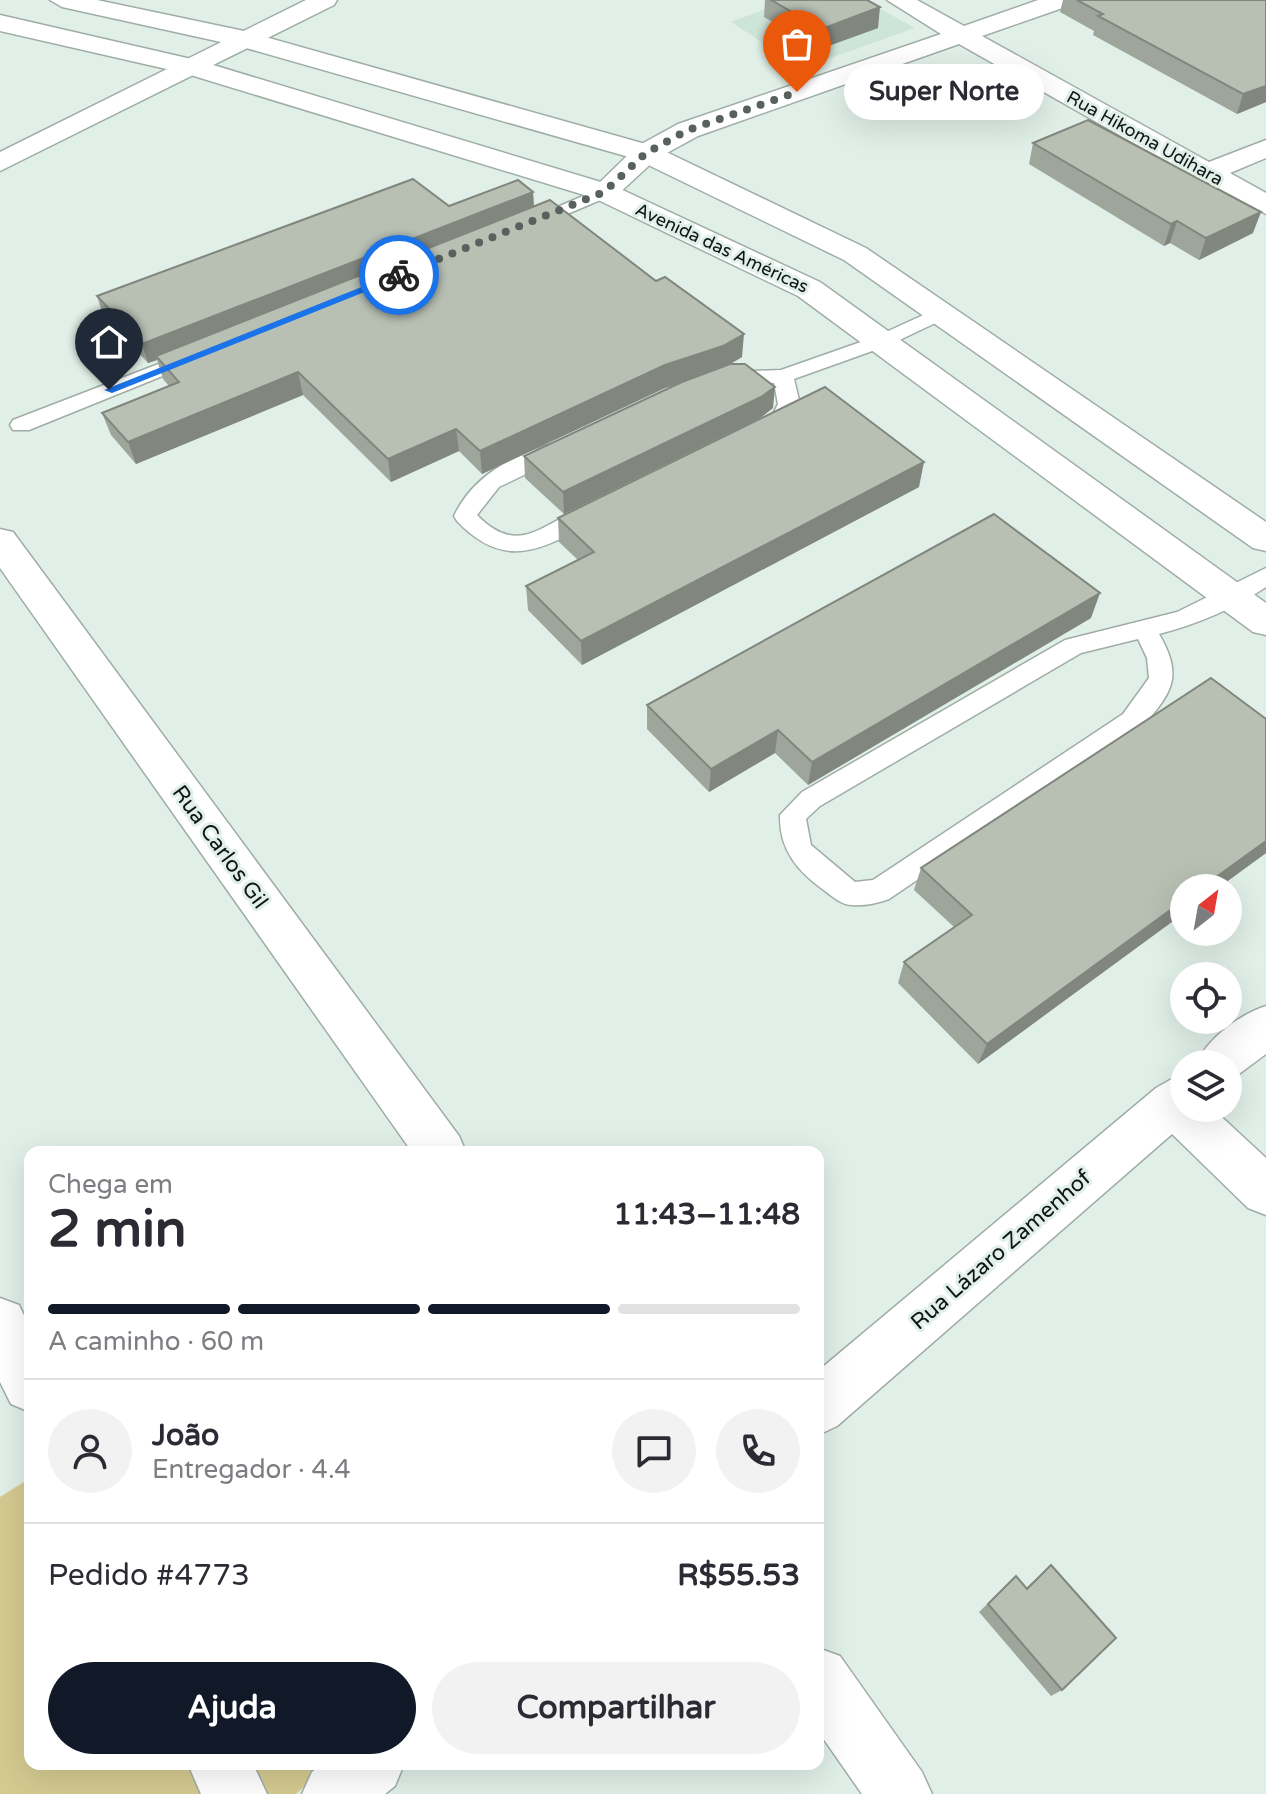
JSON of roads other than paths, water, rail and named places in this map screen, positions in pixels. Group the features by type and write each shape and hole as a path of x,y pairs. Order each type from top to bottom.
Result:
{"main road":[{"path":"62,0 244,39 646,153 855,254 1266,539"},
{"path":"0,163 325,0"},
{"name":"Rua Hikoma Udihara","path":"899,0 1266,205"},
{"path":"604,192 646,153 688,130 1062,0"},
{"name":"Avenida das Américas","path":"0,23 191,67 604,192 809,289 1266,622"},
{"path":"1207,173 1266,148"},
{"name":"Rua Carlos Gil","path":"0,541 437,1146"},
{"path":"1237,1050 1266,1026"},
{"name":"Rua Lázaro Zamenhof","path":"824,1402 1170,1105"},
{"path":"1201,1122 1266,1191"},
{"path":"0,1324 24,1373"},
{"path":"824,1686 900,1794"},
{"path":"222,1770 235,1794"},
{"path":"334,1794 365,1770"}],"lane":[{"path":"505,233 604,192"},
{"path":"700,387 726,377 783,376 882,341 941,313"},
{"path":"21,425 211,349"},
{"path":"740,440 781,418 789,404 783,376"},
{"path":"572,443 486,484 471,497 465,516 482,537 508,545 529,544 614,503"},
{"path":"1145,630 1163,659 1159,693 1132,721 879,891 851,894 807,864 791,833 793,815 811,799 1074,646 1183,619 1233,597 1266,576"}],"place":[{"name":"Super Norte","path":"797,92"}]}
